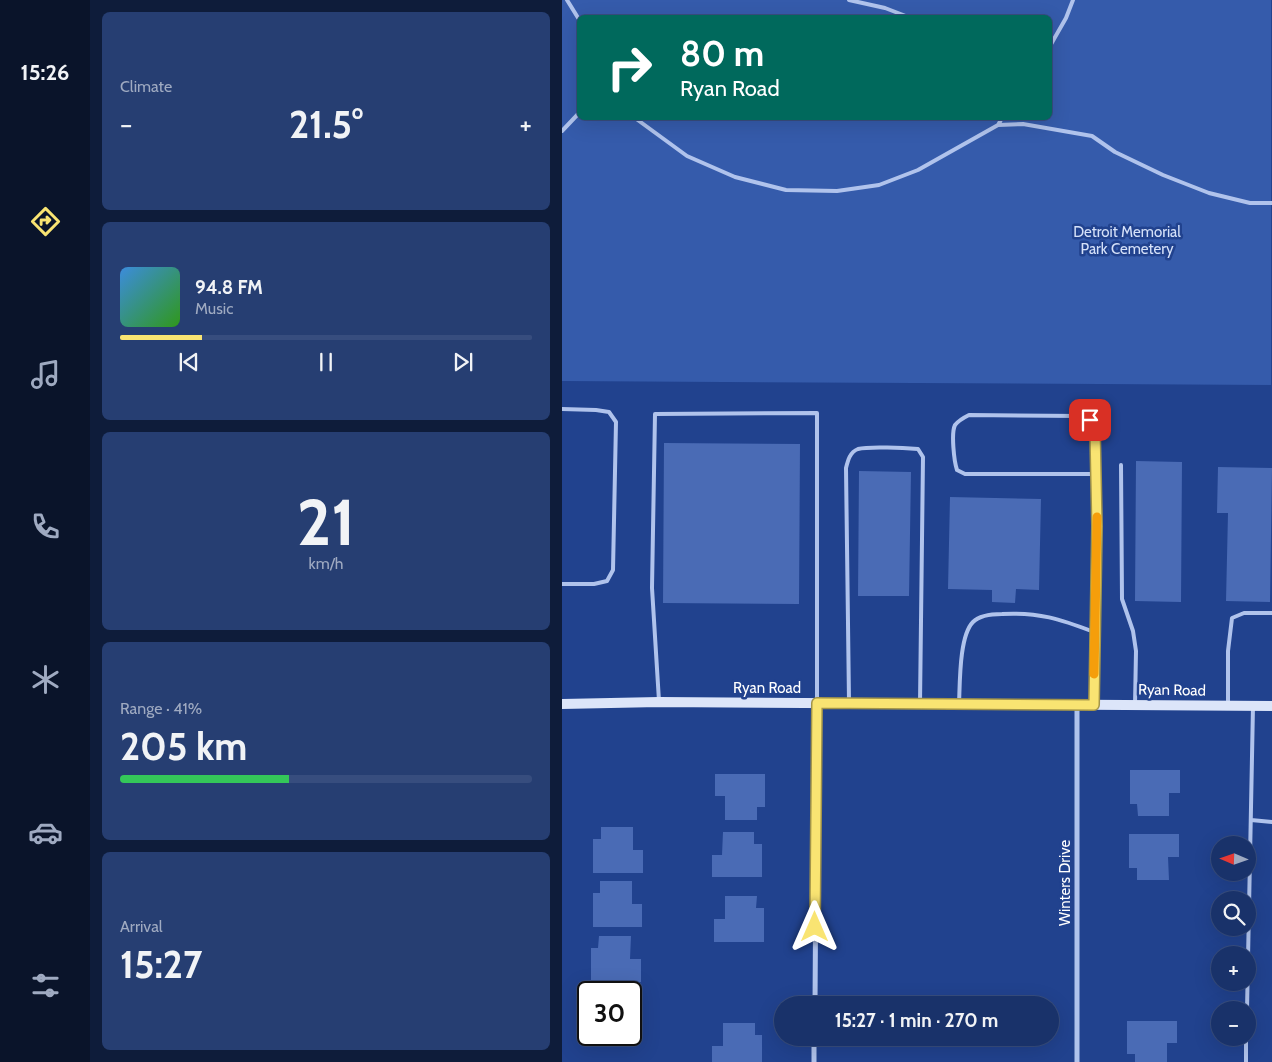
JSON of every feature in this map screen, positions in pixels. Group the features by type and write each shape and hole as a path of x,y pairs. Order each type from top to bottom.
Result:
{"main road":[{"name":"Ryan Road","path":"562,704 659,702 1272,706"}],"street":[{"path":"815,996 817,703"},
{"name":"Winters Drive","path":"1077,704 1077,1062"},
{"path":"814,1046 814,1062"}],"lane":[{"path":"567,0 577,17"},
{"path":"849,0 885,8 903,15"},
{"path":"1052,42 1066,18 1073,0"},
{"path":"562,131 577,115"},
{"path":"637,120 687,156 735,177 786,190 838,191 880,185 918,170 998,125 1023,124 1092,136 1115,152 1163,175 1209,193 1250,203 1272,203"},
{"path":"998,125 1001,120"},
{"path":"562,408 609,412 616,422 613,570 607,581 594,584 562,584"},
{"path":"659,702 652,588 655,414 816,413 817,703"},
{"path":"1094,705 1097,526 1096,474 1095,430 1090,420 1080,416 969,416 960,420 954,427 954,460 957,470 965,474 1096,474"},
{"path":"849,703 846,468 849,457 857,449 905,448 918,449 923,457 920,704"},
{"path":"1121,465 1122,599 1133,631 1136,651 1135,705"},
{"path":"1228,706 1228,651 1232,618 1244,612 1272,613"},
{"path":"959,704 962,651 966,634 973,622 988,615 1021,613 1059,619 1094,632"},
{"path":"1247,1001 1253,706"},
{"path":"1251,820 1272,822"},
{"path":"1246,1046 1246,1062"}],"green space":[{"name":"Detroit Memorial Park Cemetery","path":"562,0 1271,0 1271,385 562,381"}],"building":[{"path":"664,443 800,444 799,604 663,603"},
{"path":"1136,461 1182,462 1181,602 1135,601"},
{"path":"1218,467 1272,468 1270,602 1226,601 1228,513 1217,513"},
{"path":"859,471 911,472 909,596 858,596"},
{"path":"950,497 1041,499 1039,590 1016,589 1015,603 992,602 992,590 948,589"},
{"path":"1130,770 1180,770 1180,793 1169,793 1169,816 1138,816 1137,804 1130,804"},
{"path":"715,774 765,774 765,807 757,807 757,820 725,820 725,796 715,796"},
{"path":"601,827 633,827 633,850 643,850 643,873 593,873 593,839 601,839"},
{"path":"723,832 754,832 754,844 762,844 762,877 712,877 712,855 722,855"},
{"path":"1129,834 1179,834 1179,857 1168,857 1169,880 1137,880 1137,868 1129,868"},
{"path":"600,881 632,881 632,904 642,904 642,927 593,927 593,893 600,893"},
{"path":"725,896 757,896 756,908 764,908 764,942 714,942 714,919 725,919"},
{"path":"599,936 631,936 630,959 641,959 641,981 591,981 591,948 598,948"},
{"path":"1127,1021 1177,1021 1177,1043 1167,1043 1167,1062 1135,1062 1135,1054 1127,1054"},
{"path":"723,1023 755,1023 755,1035 762,1035 762,1062 712,1062 712,1046 723,1046"}],"slow traffic":[{"path":"1094,674 1097,517"}],"route":[{"path":"815,927 817,703 1094,705 1097,526 1095,430 1090,420"}]}
